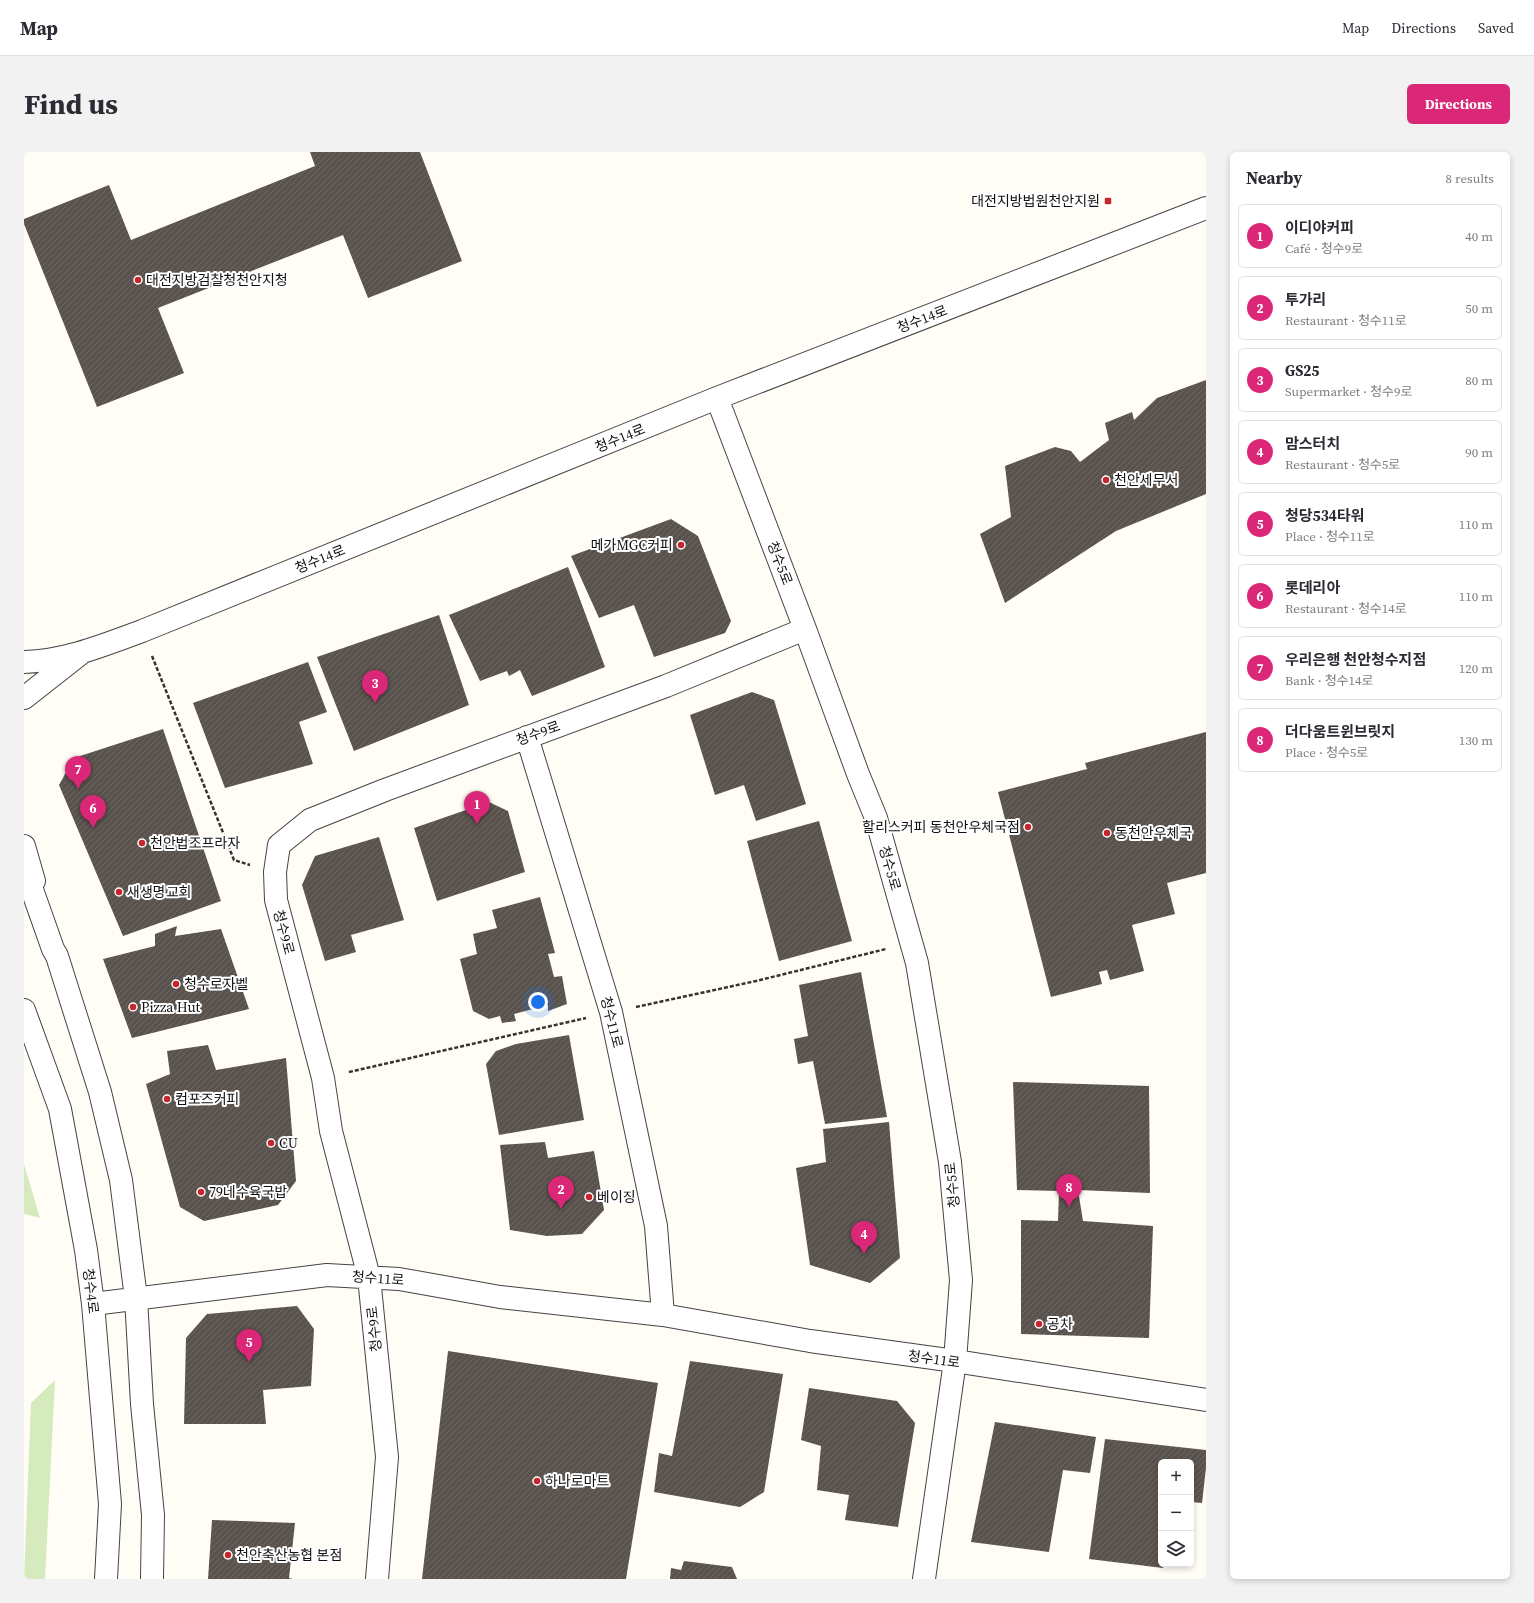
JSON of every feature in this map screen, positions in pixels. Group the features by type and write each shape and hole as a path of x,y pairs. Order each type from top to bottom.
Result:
{"street":[{"name":"청수14로","path":"29,662 81,653 142,631 717,398 1206,208"},
{"name":"청수5로","path":"717,398 805,629 858,774 876,818 917,963 950,1162 961,1280 955,1361 924,1579"},
{"name":"청수9로","path":"377,1579 387,1458 369,1277 331,1131 323,1078 276,900 275,872 279,845 310,820 527,737 666,686 805,629"},
{"path":"24,698 81,653"},
{"name":"청수11로","path":"527,737 611,1012 656,1226 663,1314"},
{"path":"24,846 53,949"},
{"path":"24,866 53,949 57,956 100,1092 120,1172 136,1298 142,1404 153,1515 152,1579"},
{"name":"청수4로","path":"24,1010 60,1109 86,1250 93,1304 110,1504 106,1579"},
{"name":"청수11로","path":"93,1304 327,1275 399,1278 500,1296 663,1314 810,1341 955,1361 1206,1400"}],"path":[{"path":"142,631 234,860 275,872"}],"green space":[{"path":"24,1164 40,1218 24,1214"},
{"path":"55,1380 45,1579 24,1579 31,1403"}],"building":[{"name":"대전지방검찰청천안지청","path":"310,152 420,152 462,261 368,298 343,235 158,308 184,373 97,407 24,224 24,219 109,185 131,240 315,166"},
{"name":"천안세무서","path":"1206,380 1206,494 1116,531 1005,603 980,534 1011,517 1005,466 1055,447 1071,451 1080,462 1109,440 1105,423 1132,412 1134,420 1157,398"},
{"path":"671,519 698,536 731,621 725,633 654,657 634,605 599,618 571,556"},
{"path":"568,567 605,667 532,696 520,670 509,676 507,671 480,681 449,615"},
{"path":"439,615 469,705 354,751 317,657"},
{"path":"308,662 327,712 299,722 313,764 225,788 193,703"},
{"path":"752,692 774,700 806,804 756,821 744,785 715,795 690,715"},
{"name":"천안법조프라자","path":"163,729 221,901 123,936 59,785 74,758"},
{"name":"동천안우체국","path":"1206,732 1206,873 1167,883 1175,914 1132,925 1144,971 1110,980 1107,970 1099,972 1102,984 1051,997 998,792 1087,769 1085,763"},
{"path":"489,802 508,811 525,872 437,901 414,828"},
{"path":"819,821 852,941 779,961 747,841"},
{"path":"379,837 404,920 351,935 356,952 325,961 302,885 315,856"},
{"path":"540,897 555,953 548,954 554,977 562,976 567,1004 548,1011 548,1005 514,1014 516,1021 502,1023 500,1016 489,1019 473,1011 460,959 477,954 473,934 497,928 492,910"},
{"name":"청수로자벨","path":"177,926 175,936 221,929 249,1009 132,1038 103,959 155,946 155,934"},
{"path":"861,972 887,1117 825,1124 813,1061 798,1064 794,1039 808,1036 799,985"},
{"path":"569,1035 584,1120 499,1135 486,1064 496,1051 516,1044"},
{"path":"208,1045 216,1070 286,1058 296,1181 278,1205 204,1221 180,1207 146,1084 170,1074 167,1051"},
{"path":"1013,1082 1149,1086 1150,1193 1078,1190 1083,1221 1153,1226 1149,1338 1021,1334 1021,1220 1058,1221 1059,1191 1017,1190"},
{"path":"889,1122 900,1258 870,1283 810,1265 796,1168 826,1162 823,1129"},
{"path":"545,1142 548,1158 594,1151 604,1210 582,1234 547,1236 510,1230 500,1145"},
{"path":"297,1306 314,1329 311,1386 263,1390 266,1424 184,1424 186,1338 207,1314"},
{"name":"하나로마트","path":"448,1351 658,1383 626,1579 422,1579"},
{"path":"690,1361 783,1374 764,1492 740,1507 654,1492 659,1453 672,1456"},
{"path":"809,1388 897,1401 915,1423 898,1527 845,1520 849,1495 817,1490 821,1446 801,1440"},
{"path":"995,1422 1096,1437 1090,1473 1063,1470 1049,1552 971,1542"},
{"path":"1105,1439 1206,1450 1206,1468 1202,1503 1194,1502 1194,1459 1158,1459 1158,1567 1163,1568 1089,1559"},
{"path":"212,1520 295,1523 289,1578 293,1579 208,1579"},
{"path":"684,1561 732,1567 737,1579 670,1579 671,1568 681,1570"}],"place":[{"name":"대전지방법원천안지원","path":"1108,201"},
{"name":"대전지방검찰청천안지청","path":"138,280"},
{"name":"천안세무서","path":"1106,480"},
{"name":"메가MGC커피","path":"681,545"},
{"name":"GS25","path":"375,703"},
{"name":"우리은행 천안청수지점","path":"78,789"},
{"name":"이디야커피","path":"477,824"},
{"name":"할리스커피 동천안우체국점","path":"1028,827"},
{"name":"롯데리아","path":"93,828"},
{"name":"동천안우체국","path":"1107,833"},
{"name":"천안법조프라자","path":"142,843"},
{"name":"새생명교회","path":"119,892"},
{"name":"청수로자벨","path":"176,984"},
{"name":"Pizza Hut","path":"133,1007"},
{"name":"컴포즈커피","path":"167,1099"},
{"name":"CU","path":"271,1143"},
{"name":"79네수육국밥","path":"201,1192"},
{"name":"베이징","path":"589,1197"},
{"name":"더다움트윈브릿지","path":"1069,1207"},
{"name":"투가리","path":"561,1209"},
{"name":"맘스터치","path":"864,1254"},
{"name":"공차","path":"1039,1324"},
{"name":"청당534타워","path":"249,1362"},
{"name":"하나로마트","path":"537,1481"},
{"name":"천안축산농협 본점","path":"228,1555"}]}
